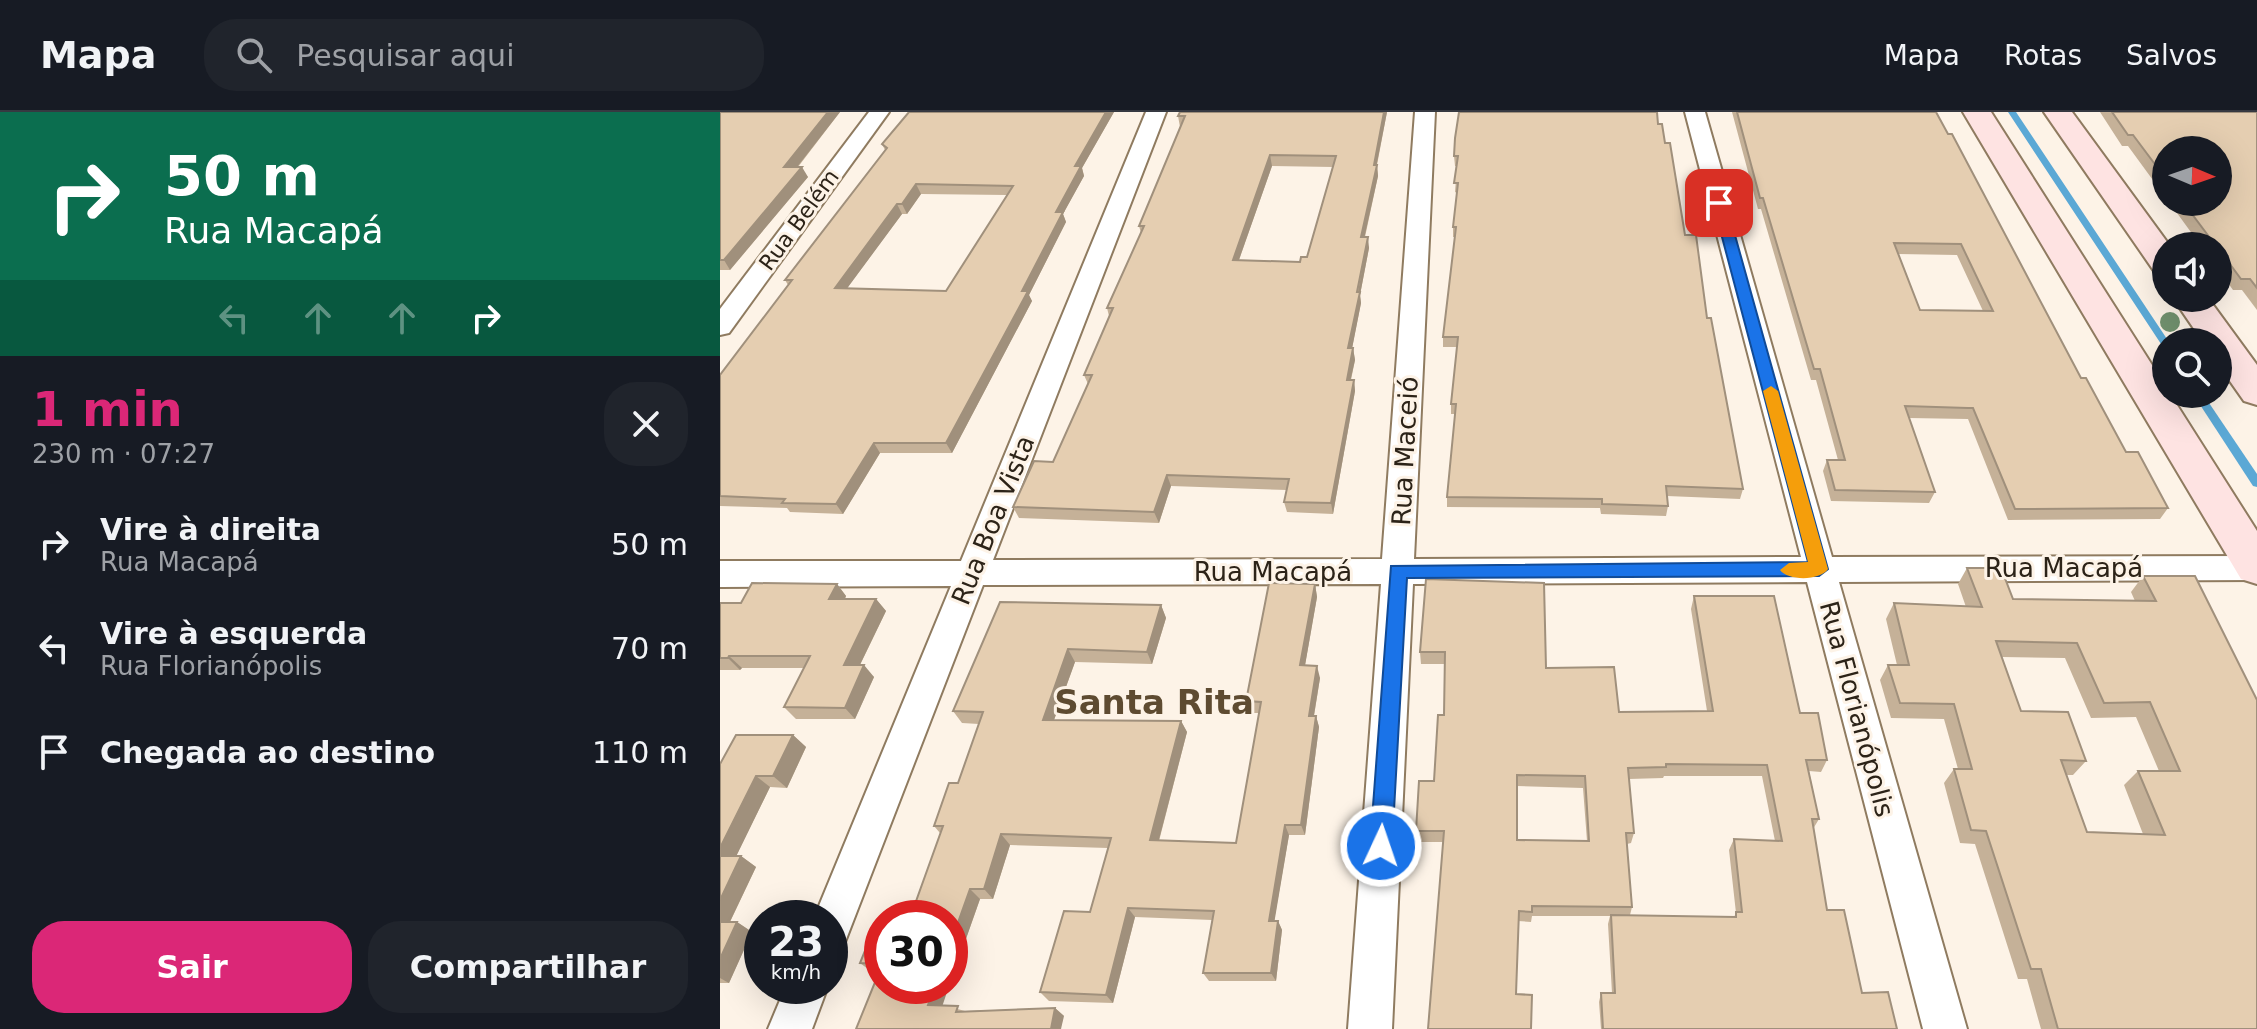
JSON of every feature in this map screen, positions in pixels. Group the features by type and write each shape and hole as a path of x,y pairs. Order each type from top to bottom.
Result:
{"street":[{"name":"Rua Belém","path":"720,327 879,112"},
{"name":"Rua Boa Vista","path":"841,900 1156,112"},
{"name":"Rua Maceió","path":"1370,1029 1425,112"},
{"name":"Rua Florianópolis","path":"1695,112 1945,1029"},
{"path":"1977,112 2257,567"},
{"path":"2058,112 2152,244"},
{"path":"2200,312 2257,392"},
{"name":"Rua Macapá","path":"720,574 2257,567"},
{"path":"790,1029 800,1004"}],"building":[{"path":"720,112 828,112 784,167 802,167 724,260 720,260"},
{"path":"909,112 1106,112 1075,166 1081,166 1056,212 1063,212 1022,291 1028,291 946,443 874,443 836,504 782,503 785,499 720,496 720,375 792,280 785,280 887,148 882,144","holes":["916,184 1013,186 946,291 835,288 897,204 902,204"]},
{"path":"1180,112 1384,112 1374,165 1377,165 1361,237 1368,237 1348,348 1353,348 1347,380 1354,380 1331,503 1284,502 1289,479 1167,475 1154,512 1013,507 1034,461 1053,462 1092,375 1084,375 1113,308 1107,308 1144,226 1139,226 1185,116 1178,116","holes":["1270,155 1336,156 1307,257 1301,257 1300,262 1233,260"]},
{"path":"1459,112 1657,112 1665,143 1670,143 1685,235 1696,235 1707,318 1711,318 1743,489 1666,486 1668,506 1602,504 1602,499 1447,497 1456,404 1451,404 1458,337 1443,337 1456,227 1453,227 1458,183 1454,183 1458,156 1454,156"},
{"path":"1737,112 1936,112 1948,134 1952,134 2081,378 2086,378 2126,452 2138,452 2168,508 2015,509 1973,408 1905,406 1935,492 1835,490 1827,460 1845,460 1820,369 1814,369 1763,198 1760,198","holes":["1894,243 1961,244 1993,311 1920,310"]},
{"path":"2112,112 2257,112 2257,288 2250,279 2241,279 2232,267 2232,232 2206,232 2194,216 2232,216 2232,136 2152,136 2152,160 2133,135 2128,135"},
{"path":"1967,568 2001,568 2013,599 2156,601 2143,576 2195,576 2257,700 2257,1029 2058,1029 2041,969 2031,969 1986,831 1971,830 1954,769 1972,769 1954,704 1900,703 1888,665 1909,665 1894,603 1982,607","holes":["1996,641 2077,643 2104,703 2150,702 2180,771 2138,771 2165,835 2087,832 2061,760 2086,761 2068,712 2021,711"]},
{"path":"1426,579 1544,583 1546,668 1614,667 1619,712 1713,711 1694,596 1774,596 1800,713 1818,713 1827,760 1806,760 1819,819 1812,819 1827,910 1844,910 1862,993 1888,992 1897,1029 1603,1029 1601,993 1615,993 1611,915 1736,917 1736,912 1742,912 1734,839 1782,841 1767,765 1666,764 1666,767 1628,768 1634,833 1626,833 1632,907 1532,906 1532,912 1519,911 1516,994 1532,995 1531,1029 1428,1029 1444,831 1416,831 1419,781 1434,781 1438,715 1444,715 1445,652 1420,652","holes":["1517,775 1585,776 1589,841 1517,840"]},
{"path":"752,583 837,584 829,599 876,599 844,665 864,665 845,708 784,707 810,656 720,658 720,603 741,603"},
{"path":"1269,583 1315,584 1300,665 1317,666 1309,716 1316,716 1301,825 1285,825 1269,921 1278,921 1271,973 1203,973 1214,911 1128,908 1106,995 1040,992 1064,911 1090,912 1111,838 1001,834 984,889 970,889 966,900 916,900 943,826 934,826 949,783 958,783 983,712 953,711 1000,602 1161,605 1147,652 1068,649 1043,720 1181,721 1150,840 1236,843 1261,702 1246,701"},
{"path":"736,735 793,735 773,776 756,776 720,848 720,764"},
{"path":"720,856 741,856 720,900"},
{"path":"720,922 737,922 720,959"},
{"path":"866,1004 958,1006 956,1012 1055,1008 1051,1029 856,1029"}],"waterway":[{"path":"2012,112 2155,328"},
{"path":"2207,408 2257,483"}],"slow traffic":[{"path":"1771,391 1819,569 1789,570"}],"district":[{"name":"Santa Rita","path":"1154,702"}],"route":[{"path":"1381,846 1398,571 1819,569 1719,203"}]}
